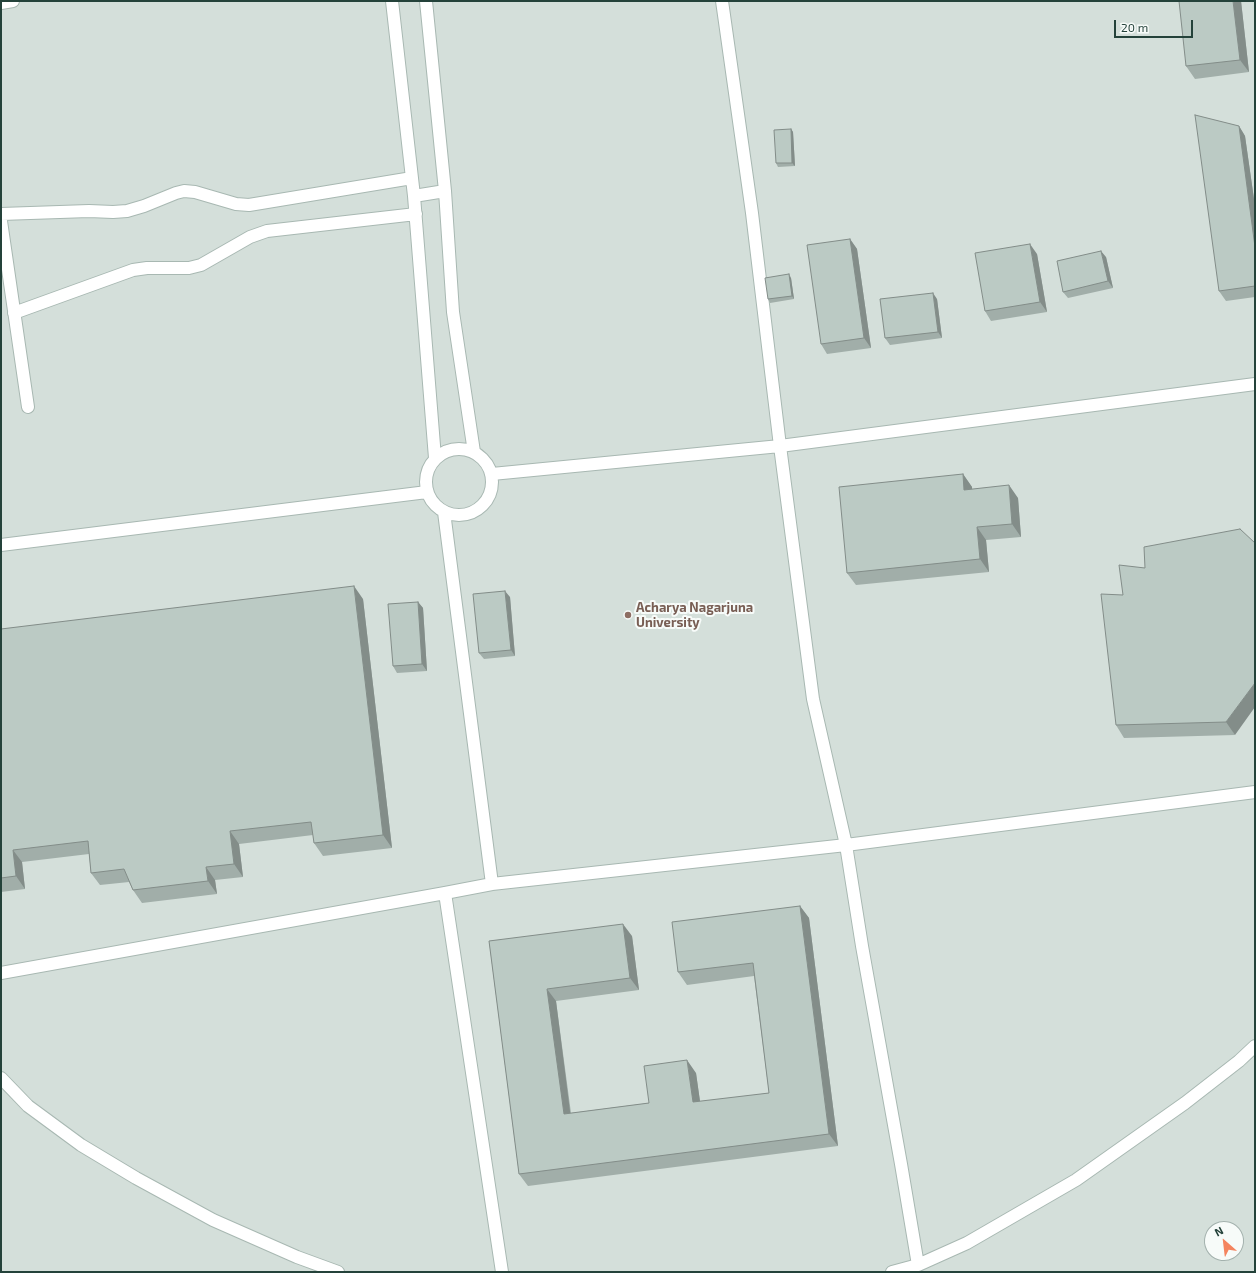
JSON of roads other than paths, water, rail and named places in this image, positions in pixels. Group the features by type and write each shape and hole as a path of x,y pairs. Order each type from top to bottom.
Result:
{"lane":[{"path":"1,3 13,1"},
{"path":"392,1 416,214 435,458"},
{"path":"426,1 445,190 453,312 474,452"},
{"path":"722,1 752,213 780,446 813,699 846,845 862,946 918,1265"},
{"path":"1,214 127,211 184,191 195,192 236,204 249,205 412,178"},
{"path":"414,196 445,190"},
{"path":"14,313 133,270 147,268 189,268 201,265 250,237 267,231 416,214"},
{"path":"1,221 28,407"},
{"path":"492,474 780,446 1255,384"},
{"path":"454,448 464,448 474,452 482,458 488,465 492,474 490,495 484,504 475,511 454,515 444,512 437,507 427,492 426,483 426,474 435,458 454,448"},
{"path":"1,544 427,492"},
{"path":"444,512 492,884"},
{"path":"1,973 492,884 846,845 1255,792"},
{"path":"445,893 502,1272"},
{"path":"892,1272 918,1265 967,1243 1076,1180 1184,1103 1239,1061 1255,1046"},
{"path":"1,1078 28,1106 81,1145 136,1178 213,1220 297,1257 338,1272"}],"place":[{"name":"Acharya Nagarjuna University","path":"628,615"}]}
